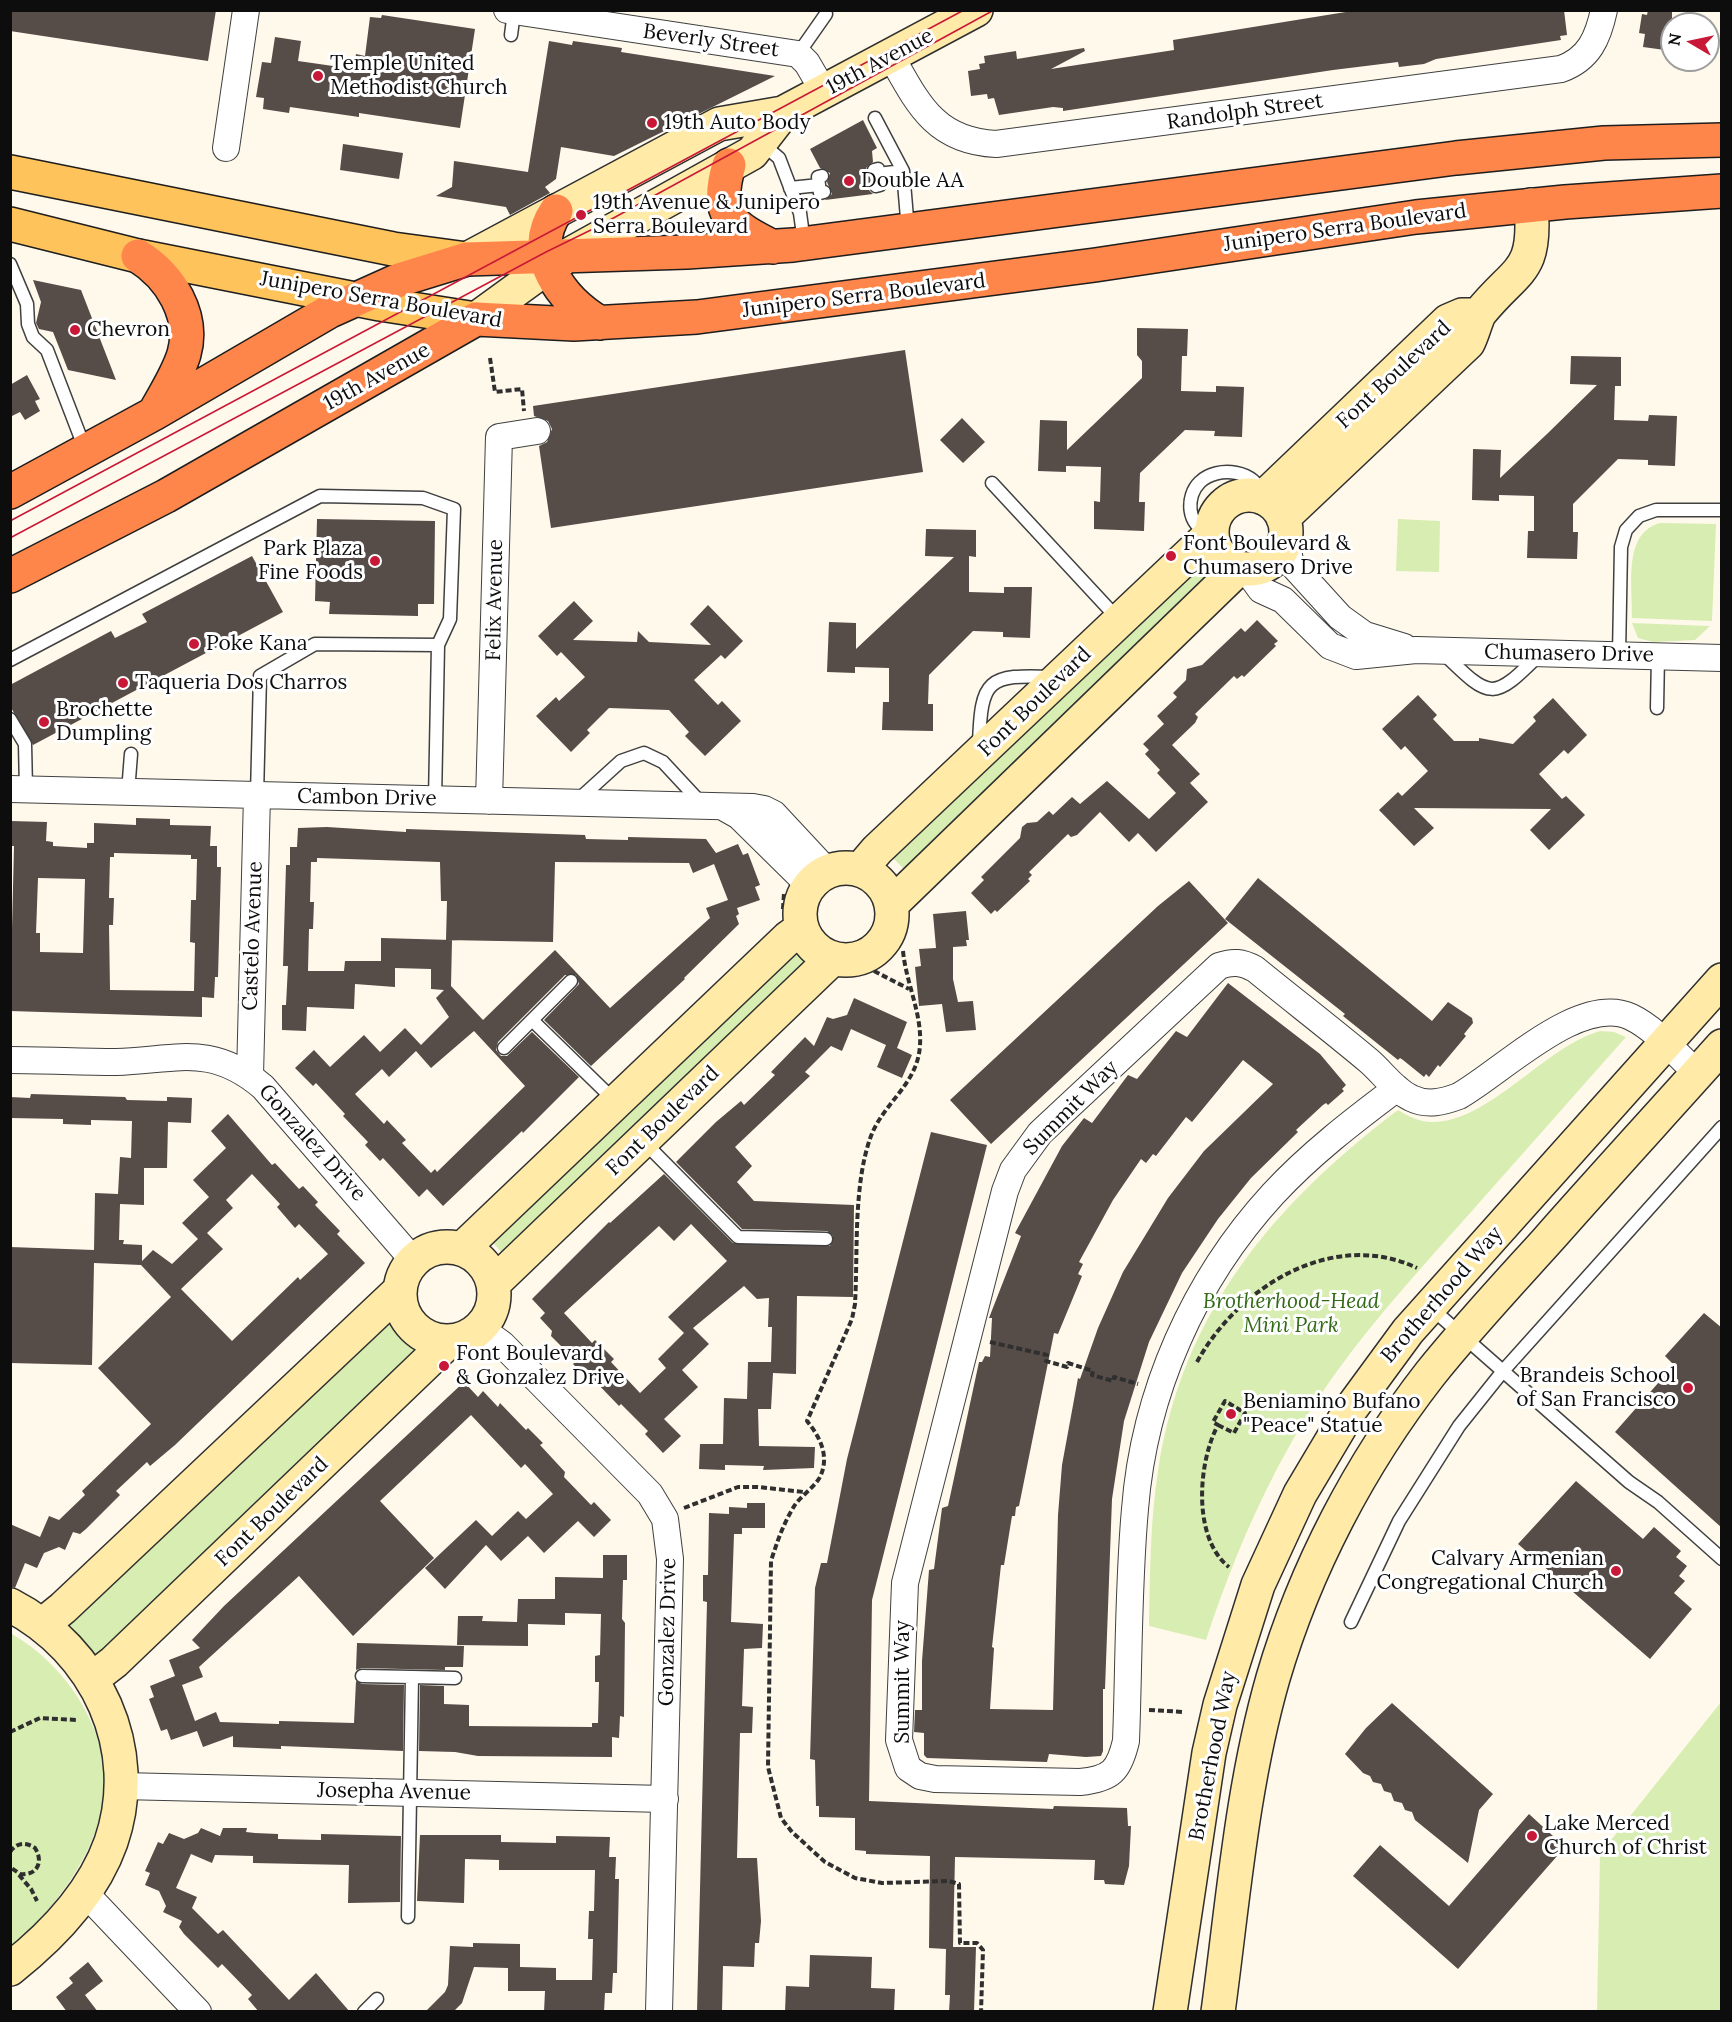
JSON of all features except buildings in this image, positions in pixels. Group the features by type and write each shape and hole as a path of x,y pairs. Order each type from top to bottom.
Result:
{"highway":[{"path":"1604,143 1722,119"},
{"path":"467,259 554,259 789,245 1426,162 1604,143 1722,140"},
{"path":"729,165 722,193 727,214 742,231 789,245"},
{"name":"Junipero Serra Boulevard","path":"477,319 535,324 688,318 1095,265 1366,224 1531,205 1715,194"},
{"path":"556,211 546,234 564,295 600,323"},
{"path":"138,256 160,272 168,283 181,305 186,325 186,344 181,362 155,413"},
{"name":"19th Avenue","path":"10,492 155,413 238,362 354,298 391,283 467,259"},
{"name":"19th Avenue","path":"10,576 166,496 477,319"}],"main road":[{"path":"10,172 393,249 467,259"},
{"name":"Junipero Serra Boulevard","path":"10,224 138,256 354,298 477,319"}],"street":[{"path":"226,148 246,10"},
{"name":"19th Avenue","path":"467,259 719,124 783,113 891,56 935,20 976,10"},
{"name":"Randolph Street","path":"891,56 915,98 937,124 964,139 996,144 1561,69 1586,54 1598,34 1604,10"},
{"name":"Beverly Street","path":"511,19 798,54 807,63 824,92"},
{"name":"19th Avenue","path":"477,319 554,259 752,153 783,113"},
{"name":"Font Boulevard","path":"1274,512 1468,343 1475,331 1478,315 1517,276 1526,263 1532,241 1531,205"},
{"name":"Felix Avenue","path":"489,801 499,437 531,424"},
{"path":"1239,496 1274,512 1279,554 1262,567 1244,569 1219,555 1211,533 1218,510 1227,502 1239,496"},
{"name":"Chumasero Drive","path":"1274,512 1290,562 1340,617 1365,635 1428,650"},
{"name":"Font Boulevard","path":"832,876 878,850 1211,533"},
{"path":"891,905 1244,569"},
{"name":"Chumasero Drive","path":"1244,569 1261,590 1282,600 1322,639 1338,651 1366,656 1428,650 1722,658"},
{"name":"Cambon Drive","path":"18,789 764,809 774,814 832,876"},
{"name":"Castelo Avenue","path":"250,1076 257,795"},
{"path":"832,876 883,887 891,905 889,928 877,948 856,959 833,958 814,947 802,928 801,906 832,876"},
{"path":"462,1249 802,928"},
{"name":"Font Boulevard","path":"493,1284 833,958"},
{"name":"Summit Way","path":"1397,1088 1302,1164 1245,1227 1196,1301 1159,1390 1140,1466 1135,1508 1126,1741 1122,1758 1113,1773 1098,1780 935,1779 920,1776 908,1768 899,1740 905,1583 1005,1191 1013,1170 1040,1133 1219,966 1231,962 1244,963 1255,969 1370,1062 1397,1088 1411,1098 1428,1103 1443,1102 1459,1096 1565,1024 1598,1011 1614,1011 1631,1017 1697,1073"},
{"name":"Brotherhood Way","path":"1170,2012 1213,1736 1234,1655 1258,1585 1300,1494 1332,1438 1373,1376 1429,1306 1722,980"},
{"name":"Brotherhood Way","path":"1218,2012 1251,1774 1261,1725 1289,1630 1326,1543 1376,1451 1429,1375 1463,1334 1722,1046"},
{"name":"Gonzalez Drive","path":"10,1060 111,1062 184,1056 223,1061 250,1076 279,1105 414,1260"},
{"path":"441,1247 462,1249 485,1266 493,1284 492,1308 480,1328 460,1340 429,1338 413,1327 403,1310 400,1290 404,1274 414,1260 422,1254 441,1247"},
{"path":"42,1624 63,1608 400,1290"},
{"name":"Gonzalez Drive","path":"480,1328 502,1344 650,1494 665,1519 670,1559 659,2012"},
{"name":"Font Boulevard","path":"92,1679 114,1662 449,1341"},
{"path":"10,1605 42,1624 92,1679 108,1706 117,1739 122,1786 118,1818 110,1843 85,1893 63,1920 10,1969"},
{"name":"Josepha Avenue","path":"122,1786 665,1799"},
{"path":"85,1893 198,2012"}],"lane":[{"path":"798,54 826,14"},
{"path":"875,118 903,171 908,231"},
{"path":"760,143 778,158 800,213 789,245"},
{"path":"876,177 903,171"},
{"path":"790,188 821,185"},
{"path":"10,264 27,304 28,324 33,337 46,350 86,451"},
{"path":"992,483 1120,620"},
{"path":"10,660 320,496 423,498 454,509 450,619 438,645 435,800"},
{"path":"1618,655 1621,547 1626,530 1639,516 1656,510 1722,510"},
{"path":"257,795 260,676 315,644 438,645"},
{"path":"1428,650 1472,682 1491,690 1501,689 1511,683 1541,653"},
{"path":"1657,708 1658,656"},
{"path":"10,719 25,744 18,789"},
{"path":"576,803 621,761 644,753 663,762 714,806"},
{"path":"128,792 131,754"},
{"path":"504,1048 571,981"},
{"path":"532,1020 616,1102"},
{"path":"1351,1622 1382,1553 1421,1483 1459,1426 1503,1371 1722,1127"},
{"path":"643,1140 738,1237 826,1239"},
{"path":"1429,1306 1722,1559"},
{"path":"362,1676 455,1678"},
{"path":"408,1917 412,1677"},
{"path":"364,2012 377,1999"}],"path":[{"path":"490,358 495,392 522,388 531,424"},
{"path":"903,951 909,989 919,1024 920,1047 914,1075 882,1112 862,1163 855,1304 852,1319 807,1421 819,1435 824,1449 820,1477 794,1506 779,1535 771,1561 768,1767 781,1818 792,1832 825,1862 855,1878 882,1883 949,1881 959,1884 960,1943 977,1943 983,1950 981,2012"},
{"path":"873,971 909,989"},
{"path":"1196,1364 1241,1307 1266,1286 1294,1269 1317,1260 1363,1255 1387,1258 1417,1268"},
{"path":"968,1336 1028,1352 1029,1350 1038,1352 1047,1355 1046,1361 1084,1368 1093,1371 1092,1375 1113,1382 1114,1377 1159,1390"},
{"path":"1225,1401 1245,1413 1234,1432 1218,1425 1213,1422 1225,1401"},
{"path":"1218,1425 1206,1454 1202,1500 1209,1538 1214,1549 1229,1567"},
{"path":"681,1509 738,1488 758,1487 805,1492"},
{"path":"1127,1709 1184,1712"},
{"path":"10,1732 40,1718 77,1720"},
{"path":"10,1852 16,1846 26,1844 35,1848 39,1857 38,1867 30,1874 12,1870"},
{"path":"12,1870 31,1888 37,1901"}],"green space":[{"path":"1398,519 1440,521 1439,572 1396,571"},
{"path":"1660,523 1716,524 1712,621 1632,618 1631,577 1635,550 1640,538 1648,529"},
{"path":"1197,563 1212,579 905,870 890,855"},
{"path":"1632,623 1710,626 1695,640 1653,642 1638,638"},
{"path":"794,948 808,963 502,1253 489,1238"},
{"name":"Brotherhood-Head Mini Park","path":"1600,1031 1614,1032 1626,1037 1388,1307 1319,1397 1269,1484 1241,1546 1206,1640 1149,1626 1153,1509 1170,1414 1188,1361 1212,1312 1240,1266 1274,1224 1312,1184 1353,1146 1398,1110 1427,1122 1454,1119 1496,1097 1558,1052"},
{"path":"392,1313 425,1348 99,1658 65,1622"},
{"path":"10,1633 32,1647 52,1665 70,1686 85,1709 96,1734 103,1760 105,1787 95,1832 77,1869 53,1904 10,1948"},
{"path":"1721,1702 1721,2011 1597,2011 1600,1854"}],"tram line":[{"path":"10,521 964,10"},
{"path":"10,538 597,227 994,10"}],"place":[{"name":"Temple United Methodist Church","path":"318,76"},
{"name":"19th Auto Body","path":"652,123"},
{"name":"Double AA","path":"849,181"},
{"name":"19th Avenue & Junipero Serra Boulevard","path":"581,215"},
{"name":"Chevron","path":"75,330"},
{"name":"Font Boulevard & Chumasero Drive","path":"1171,556"},
{"name":"Park Plaza Fine Foods","path":"375,561"},
{"name":"Poke Kana","path":"194,644"},
{"name":"Taqueria Dos Charros","path":"123,683"},
{"name":"Brochette Dumpling","path":"44,722"},
{"name":"Font Boulevard & Gonzalez Drive","path":"444,1366"},
{"name":"Brandeis School of San Francisco","path":"1688,1388"},
{"name":"Beniamino Bufano \"Peace\" Statue","path":"1231,1414"},
{"name":"Calvary Armenian Congregational Church","path":"1616,1571"},
{"name":"Lake Merced Church of Christ","path":"1532,1836"}]}
